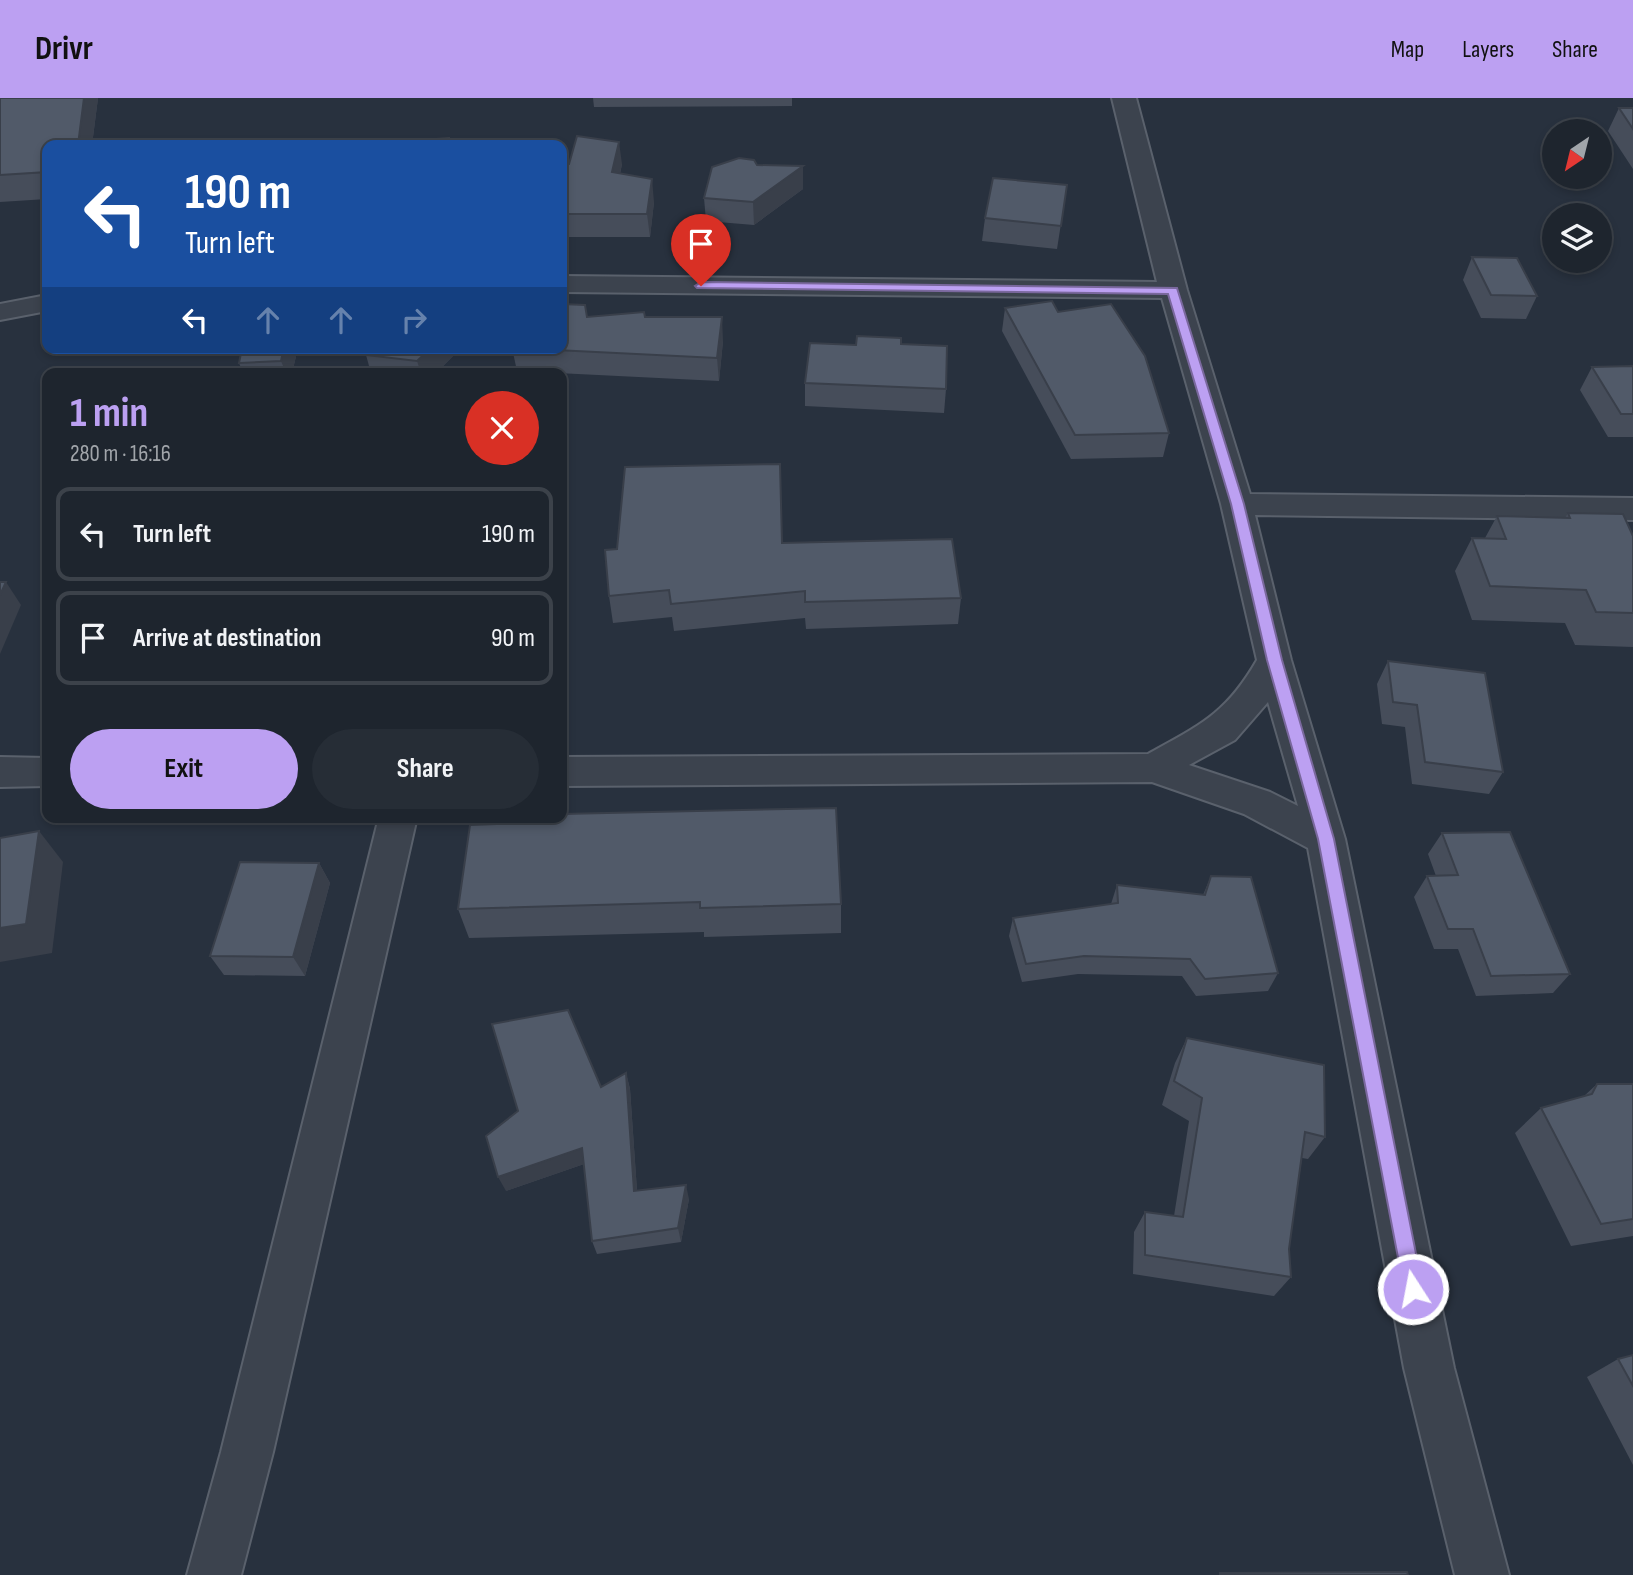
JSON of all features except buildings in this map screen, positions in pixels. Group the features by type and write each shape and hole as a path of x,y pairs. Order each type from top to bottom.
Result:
{"street":[{"path":"1124,98 1173,290 1237,504 1275,660 1326,839 1429,1368 1482,1575"},
{"path":"567,284 1173,290"},
{"path":"0,312 42,304"},
{"path":"1237,504 1633,509"},
{"path":"1153,768 1222,730 1252,700 1275,660"},
{"path":"567,772 1153,768 1257,803 1326,839"},
{"path":"0,772 42,772"},
{"path":"214,1575 247,1452 397,823"}],"route":[{"path":"701,286 1173,290 1237,504 1275,660 1326,839 1413,1289"}]}
